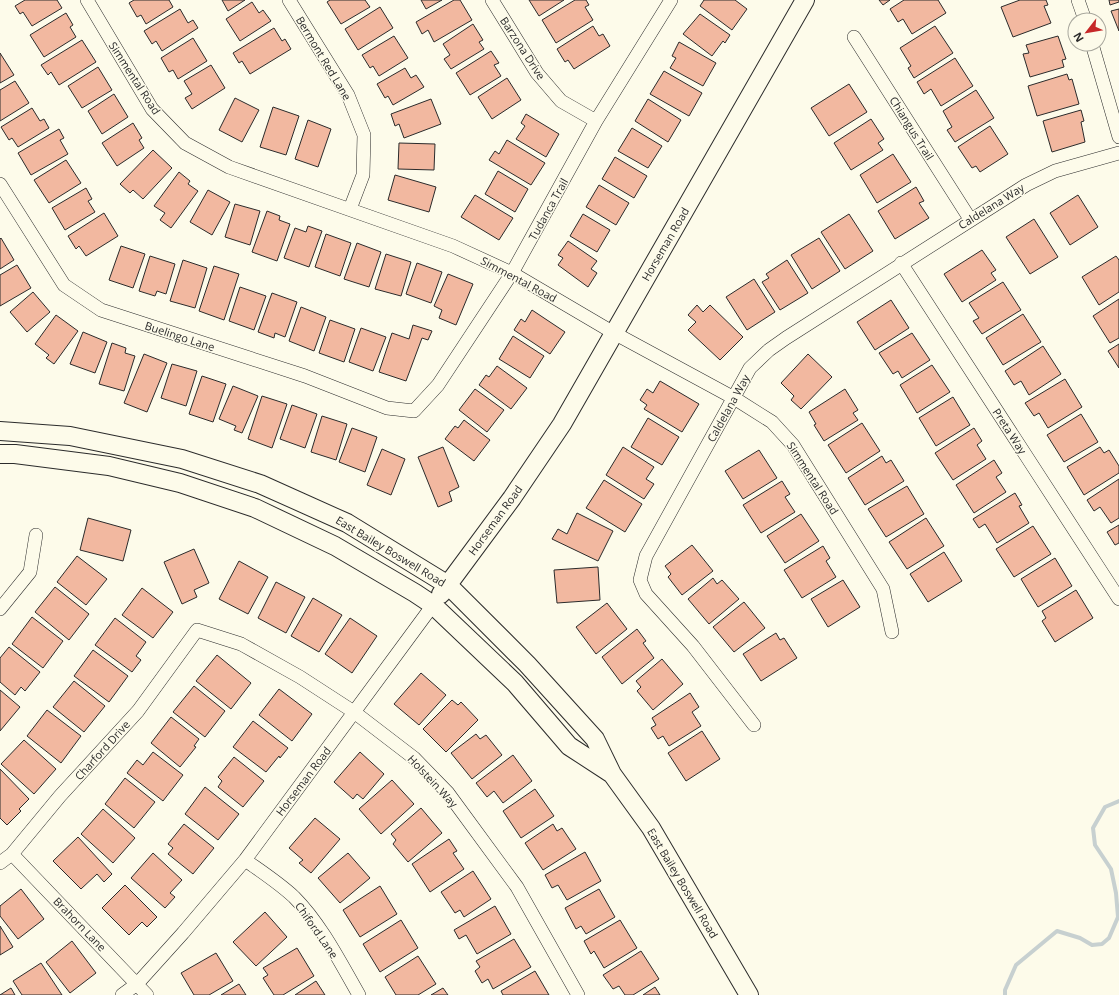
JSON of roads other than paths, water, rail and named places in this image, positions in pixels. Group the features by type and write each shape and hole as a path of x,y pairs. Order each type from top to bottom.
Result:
{"street":[{"name":"Simmental Road","path":"87,0 152,109 185,143 229,167 454,246 512,273 614,333 734,398 772,422 793,445 883,589 892,632"},
{"name":"Bermont Red Lane","path":"289,0 348,95 364,135 362,175 350,209"},
{"name":"Barzona Drive","path":"492,0 537,73 561,101 596,122"},
{"name":"Tudanca Trail","path":"414,411 438,385 512,273 596,122 670,0"},
{"name":"Horseman Road","path":"122,995 136,984 183,933 245,860 512,498 562,424 804,0"},
{"path":"1078,0 1082,12"},
{"name":"Chiangus Trail","path":"854,37 970,219"},
{"path":"1094,52 1119,137"},
{"name":"Caldelana Way","path":"754,726 693,646 646,594 640,580 646,556 750,368 769,350 970,219 1026,185 1054,172 1119,153"},
{"name":"Buelingo Lane","path":"0,184 64,285 101,310 305,376 387,408 414,411"},
{"name":"Preta Way","path":"902,263 1119,598"},
{"name":"East Bailey Boswell Road","path":"0,431 70,436 182,458 260,484 347,523 448,585 527,664 595,739 612,774 651,828 750,995"},
{"name":"East Bailey Boswell Road","path":"0,454 15,454 109,466 180,483 255,508 335,546 433,605 515,683 569,746 612,774"},
{"path":"0,609 30,572 36,535"},
{"name":"Holstein Way","path":"196,630 241,644 300,676 354,712 414,758 448,793 517,887 578,995"},
{"name":"Charford Drive","path":"0,863 12,854 60,796 138,711 196,630"},
{"name":"Brahorn Lane","path":"12,854 147,995"},
{"name":"Chiford Lane","path":"245,860 272,878 295,898 322,933 359,995"}],"waterway":[{"path":"1005,995 1005,990 1016,965 1057,931 1080,938 1092,945 1102,944 1109,938 1118,917 1116,893 1111,869 1095,845 1093,828 1105,807 1119,801"}]}
